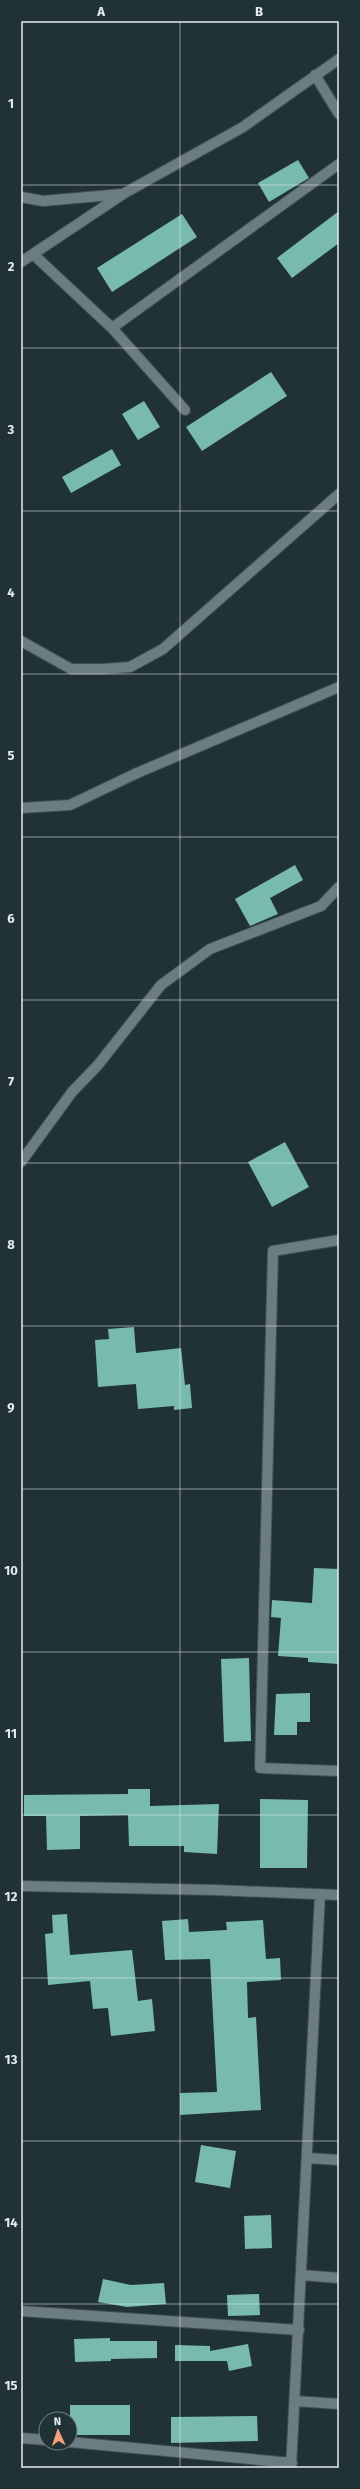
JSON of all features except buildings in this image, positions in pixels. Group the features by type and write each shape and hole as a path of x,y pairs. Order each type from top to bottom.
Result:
{"street":[{"path":"21,262 123,194 243,127 339,59"},
{"path":"315,75 339,114"},
{"path":"112,328 339,164"},
{"path":"21,197 43,201 123,194"},
{"path":"33,254 112,328 185,410"},
{"path":"21,641 71,669 103,670 130,666 163,649 339,494"},
{"path":"21,808 70,805 137,774 339,687"},
{"path":"21,1162 72,1092 98,1065 161,985 210,949 321,906 339,887"},
{"path":"339,1240 273,1251 260,1768 339,1771"},
{"path":"21,1886 339,1895"},
{"path":"78,2443 292,2466 320,1894"},
{"path":"307,2158 339,2160"},
{"path":"301,2275 339,2278"},
{"path":"21,2311 299,2330"},
{"path":"295,2401 339,2404"},
{"path":"21,2438 38,2439"}]}
